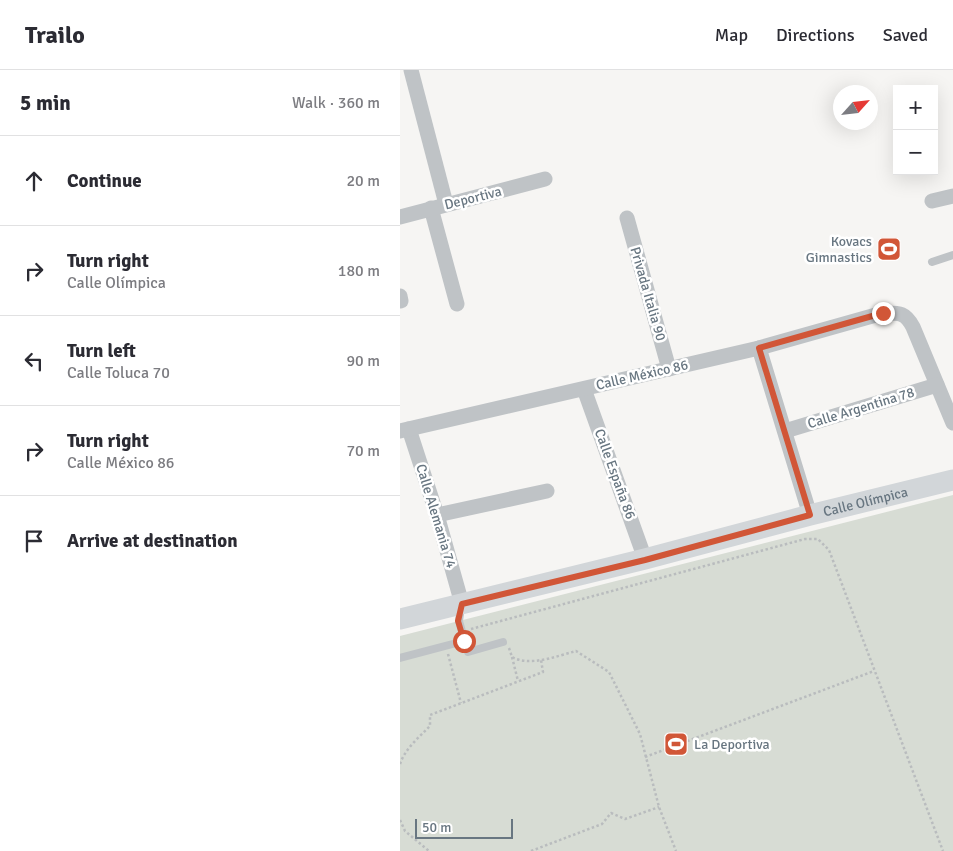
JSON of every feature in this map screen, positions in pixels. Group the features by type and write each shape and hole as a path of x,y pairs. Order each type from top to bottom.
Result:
{"street":[{"path":"411,70 446,204"},
{"name":"Deportiva","path":"400,217 545,179"},
{"path":"932,201 953,196"},
{"path":"431,208 457,304"},
{"name":"Privada Italia 90","path":"627,218 669,369"},
{"name":"Calle México 86","path":"404,430 759,348 883,313 901,313 909,320 937,385"},
{"path":"759,348 810,515"},
{"path":"937,385 953,423"},
{"name":"Calle Argentina 78","path":"785,431 937,385"},
{"name":"Calle España 86","path":"584,389 645,560"},
{"name":"Calle Alemania 74","path":"404,430 437,515 462,604"},
{"name":"Calle Olímpica","path":"400,619 645,560 810,515 953,480"},
{"path":"437,515 547,491"}],"lane":[{"path":"932,262 953,255"},
{"path":"462,604 458,621 468,652 503,642"},
{"path":"400,658 464,641"}],"path":[{"path":"461,632 805,539 818,539 829,550 943,851"},
{"path":"503,642 508,641 518,682"},
{"path":"446,646 461,703"},
{"path":"512,658 541,660 576,651 609,672 640,734 659,807 676,851"},
{"path":"400,764 402,757 417,738 430,726 430,715 543,672 541,660"},
{"path":"645,757 874,671"},
{"path":"531,851 602,824 611,813 625,819 659,807"},
{"path":"400,820 405,831 429,851"}],"shaded area":[{"name":"La Deportiva","path":"953,495 953,851 400,851 400,636"}],"place":[{"name":"Kovacs Gimnastics","path":"889,249"},
{"name":"La Deportiva","path":"676,744"}],"route":[{"path":"464,641 458,621 462,604 645,560 810,515 759,348 883,313"}]}
